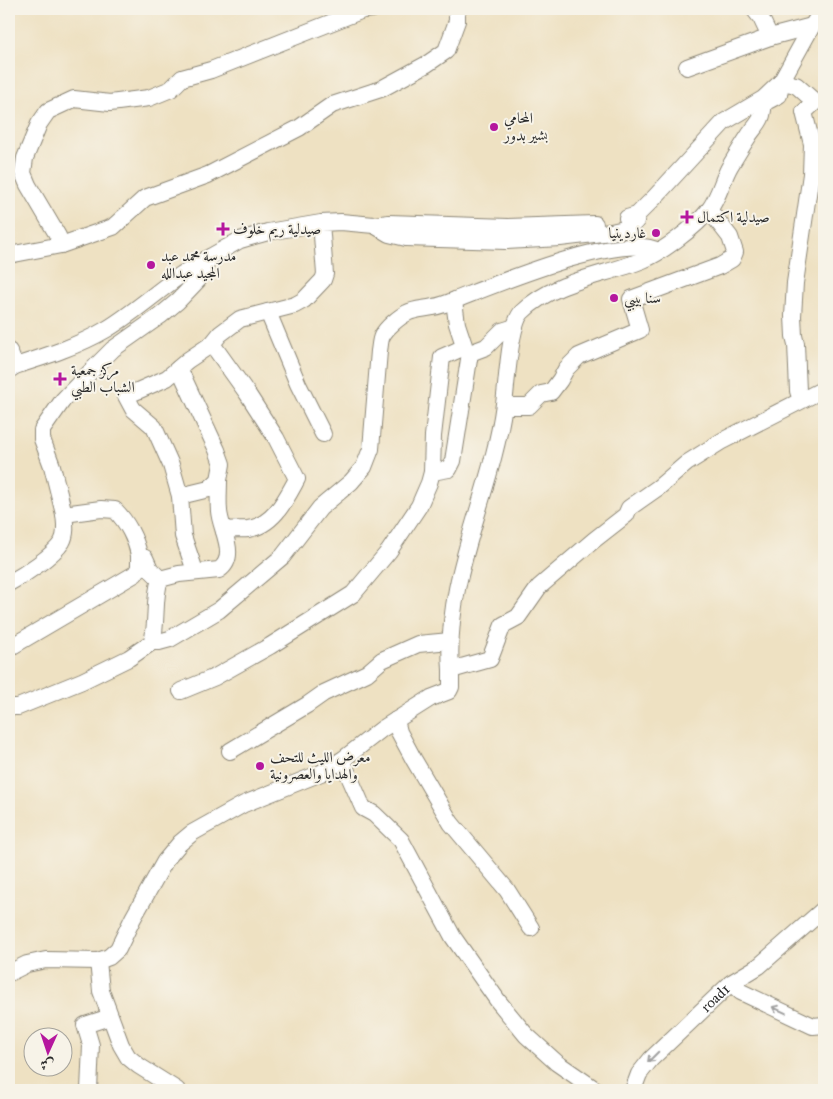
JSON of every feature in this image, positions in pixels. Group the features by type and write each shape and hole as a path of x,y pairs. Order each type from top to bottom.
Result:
{"street":[{"path":"61,246 58,236 28,185 23,172 25,158 39,124 48,111 74,99 110,103 149,98 171,89 182,78 211,70 363,10 373,9"},
{"path":"9,255 61,246 113,227 145,198 208,175 299,128 332,105 382,89 446,51 457,21 457,11 459,9"},
{"path":"754,9 761,18 770,37"},
{"path":"9,351 12,368 73,347 108,328 189,268 240,240 268,232 321,223 341,222 374,224 389,234 406,238 506,242 560,238 629,228 636,221 637,215 702,148 724,122 763,99 781,82 823,9"},
{"path":"687,67 770,37 812,26"},
{"path":"9,973 27,964 46,960 98,961 109,957 118,949 165,861 180,843 206,824 244,804 321,773 342,760 382,728 432,698 449,691 451,687 450,641 452,614 460,572 498,442 515,327 520,314 536,299 566,286 645,260 679,238 709,210 715,201 729,168 761,118 764,103 780,95 781,82"},
{"path":"781,82 796,85 815,102 804,112 812,144 812,154 809,190 795,283 793,316 798,391 801,400"},
{"path":"504,405 529,406 541,394 551,392 566,370 579,356 640,330 631,299 720,266 732,259 735,252 730,237 718,219 709,210"},
{"path":"192,572 192,565 183,536 180,496 171,466 154,427 133,410 126,396 167,378 188,360 212,344 220,334 240,319 300,302 323,280 326,274 321,223"},
{"path":"9,708 18,707 82,680 129,658 152,642 170,639 219,610 283,556 320,508 351,482 364,467 371,449 379,351 383,335 392,324 408,312 433,308 482,288 579,255 616,248 646,246 658,251"},
{"path":"9,583 27,573 61,542 65,533 64,514 52,466 42,439 42,430 76,385 113,349 160,316 185,294 198,280 210,257"},
{"path":"432,472 449,469 453,461 467,349 457,324 454,300"},
{"path":"268,312 298,384 323,434"},
{"path":"181,691 215,677 270,646 353,594 389,551 419,506 429,483 432,472 433,436 442,356 458,350 486,347 502,331 515,327"},
{"path":"212,344 276,438 297,479 284,503 266,521 252,528 224,531"},
{"path":"160,579 192,572 204,573 219,570 223,567 228,555 228,545 219,512 219,480 222,464 179,368"},
{"path":"451,670 490,659 503,625 518,617 539,587 626,515 629,508 688,463 722,441 824,389"},
{"path":"180,496 209,489 219,480"},
{"path":"9,648 135,574 139,568 138,549 127,526 115,510 101,509 64,514"},
{"path":"139,555 145,558 150,569 160,579"},
{"path":"152,642 155,633 155,597 160,579"},
{"path":"230,751 307,705 324,692 367,673 382,660 418,644 450,641"},
{"path":"396,720 399,732 451,823 507,890 531,928"},
{"path":"342,760 363,808 374,814 401,840 454,937 498,1001 526,1035 557,1063 596,1090"},
{"path":"731,983 759,966 824,909"},
{"path":"98,961 101,991 120,1045 128,1057 139,1066 177,1090"},
{"name":"road1","path":"633,1090 639,1074 651,1059 731,983 741,992 813,1026 824,1025"},
{"path":"89,1090 92,1045 86,1025 110,1017"}],"place":[{"name":"المحامي بشير بدور","path":"494,127"},
{"name":"صيدلية اكتمال","path":"687,217"},
{"name":"صيدلية ريم خلوف","path":"223,229"},
{"name":"غاردينيا","path":"656,233"},
{"name":"مدرسة محمد عبد المجيد عبدالله","path":"151,265"},
{"name":"سنا بيبي","path":"614,298"},
{"name":"مركز جمعية الشباب الطبي","path":"60,379"},
{"name":"معرض الليث للتحف والهدايا والعصرونية","path":"260,766"}]}
